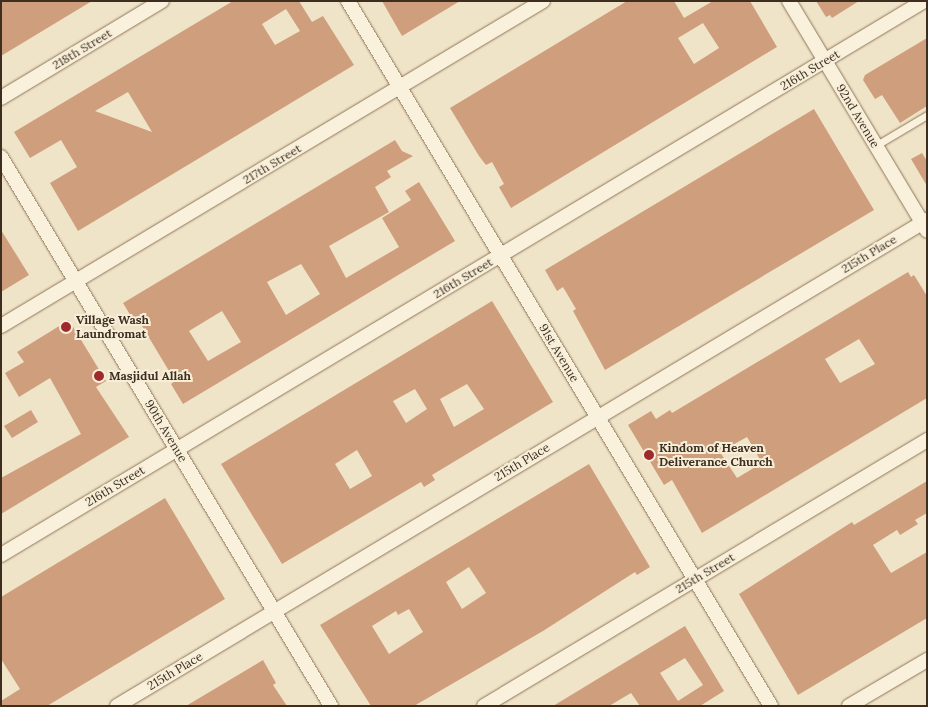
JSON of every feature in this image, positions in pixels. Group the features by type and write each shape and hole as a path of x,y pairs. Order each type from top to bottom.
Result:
{"street":[{"name":"218th Street","path":"1,98 162,1"},
{"name":"91st Avenue","path":"348,1 771,706"},
{"name":"217th Street","path":"1,326 543,1"},
{"name":"92nd Avenue","path":"789,1 875,146 925,225"},
{"name":"216th Street","path":"1,555 924,1"},
{"name":"90th Avenue","path":"1,157 331,706"},
{"name":"215th Place","path":"117,706 597,416 925,225"},
{"name":"215th Street","path":"484,706 927,440"},
{"path":"848,706 927,660"}],"lane":[{"path":"875,146 927,115"}],"building":[{"path":"1,1 92,1 1,56"},
{"path":"233,1 299,1 312,22 323,16 354,65 78,231 50,183 77,167 61,140 30,158 14,132","holes":["286,9 300,31 275,45 262,24","128,92 152,132 95,111"]},
{"path":"382,1 460,1 402,36"},
{"path":"627,1 674,1 684,18 713,1 750,1 777,47 511,208 499,187 504,184 492,162 486,165 479,156 450,108","holes":["703,23 719,48 694,64 678,38"]},
{"path":"816,1 859,1 832,18 830,15 826,17"},
{"path":"927,38 927,106 900,123 882,95 875,99 863,80 865,75"},
{"path":"814,109 874,210 605,370 573,311 576,309 563,287 557,291 545,270"},
{"path":"395,140 402,151 413,156 387,171 391,177 375,187 389,212 329,246 346,278 399,247 382,218 411,200 405,191 419,182 455,241 183,404 171,384 175,381 139,321 135,323 123,303","holes":["301,264 320,294 286,315 267,282","222,311 241,342 208,361 189,331"]},
{"path":"922,153 927,161 927,186 911,159"},
{"path":"1,230 29,275 1,292"},
{"path":"908,272 911,277 914,275 927,296 927,398 702,533 672,480 664,485 628,425 651,411 656,419 670,410 672,413","holes":["859,339 875,364 840,383 825,359","747,437 762,463 737,478 720,452"]},
{"path":"492,301 553,402 432,475 435,480 424,487 421,482 282,564 221,464","holes":["467,384 484,409 454,427 440,399","415,389 427,409 406,423 393,401","357,450 372,476 350,489 335,464"]},
{"path":"69,320 106,381 96,387 129,437 1,514 1,478 81,434 50,378 19,397 5,373 24,362 17,352"},
{"path":"31,410 38,422 12,438 4,426"},
{"path":"589,464 650,567 637,575 635,572 543,631 414,706 371,706 320,625","holes":["469,567 486,593 462,609 446,582","409,609 423,632 389,654 372,626 396,611 398,615"]},
{"path":"927,481 927,513 915,520 918,524 900,535 897,530 873,545 891,573 927,552 927,618 798,695 739,594 852,522 854,525"},
{"path":"165,498 225,599 47,706 1,706 1,701 20,689 1,659 1,597"},
{"path":"685,626 724,691 700,706 640,706 631,693 609,706 553,706","holes":["685,658 703,685 678,701 660,673"]},
{"path":"263,660 276,683 273,685 287,706 186,706"}],"place":[{"name":"Village Wash Laundromat","path":"66,327"},
{"name":"Masjidul Allah","path":"99,376"},
{"name":"Kindom of Heaven Deliverance Church","path":"649,455"}]}
